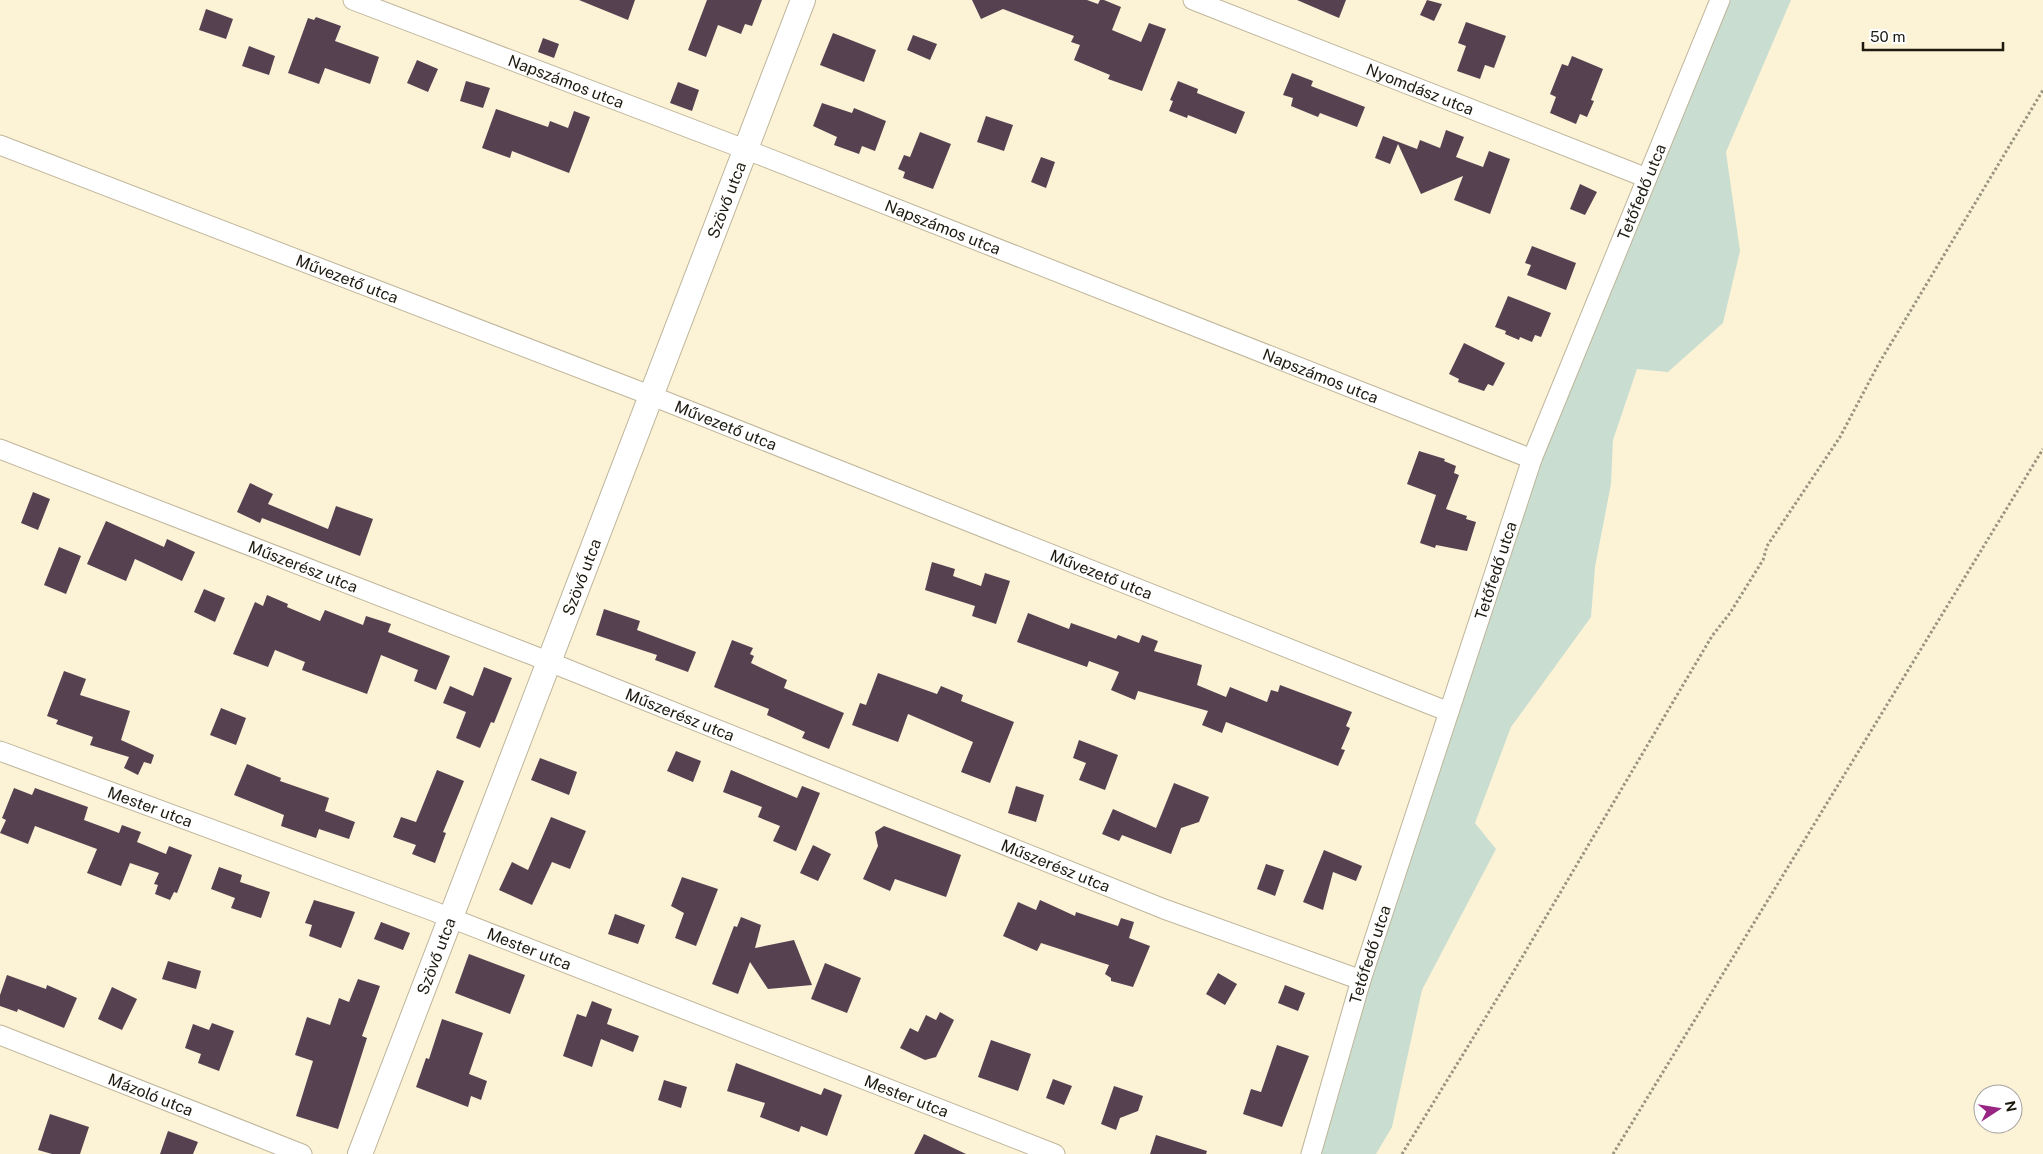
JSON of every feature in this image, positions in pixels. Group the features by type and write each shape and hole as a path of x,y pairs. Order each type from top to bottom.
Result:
{"street":[{"name":"Napszámos utca","path":"354,0 746,149 1532,459"},
{"name":"Szövő utca","path":"360,1154 448,918 652,396 803,0"},
{"name":"Nyomdász utca","path":"1192,0 1647,178"},
{"name":"Tetőfedő utca","path":"1311,1154 1361,980 1532,459 1720,0"},
{"name":"Művezető utca","path":"0,146 652,396 1449,712"},
{"name":"Műszerész utca","path":"0,450 549,662 1164,909 1361,980"},
{"name":"Mester utca","path":"0,751 448,918 1055,1154"},
{"name":"Mázoló utca","path":"0,1035 302,1154"}],"path":[{"path":"1402,1154 1511,976 1712,636 1730,613 1763,560 1767,546 1840,437 1891,342 2043,90"},
{"path":"1613,1154 2043,449"}],"green space":[{"path":"1720,0 1791,0 1726,152 1740,251 1723,323 1668,372 1637,369 1613,440 1611,484 1595,567 1591,617 1511,727 1475,823 1496,849 1422,990 1392,1127 1376,1154 1311,1154 1532,459"}],"building":[{"path":"579,0 635,0 628,20"},
{"path":"707,0 762,0 752,26 745,24 741,34 718,25 706,57 688,50"},
{"path":"972,0 1087,0 1098,4 1100,0 1104,0 1121,7 1112,30 1141,42 1149,23 1166,29 1142,91 1108,79 1110,75 1074,60 1080,45 1071,42 1074,36 1003,9 981,19"},
{"path":"1297,0 1346,0 1339,18"},
{"path":"1427,0 1442,4 1434,21 1420,15"},
{"path":"206,9 233,19 226,39 199,30"},
{"path":"316,17 341,26 335,41 379,57 370,84 325,68 319,84 288,73 308,18 314,20"},
{"path":"1466,22 1506,36 1494,68 1485,65 1480,79 1457,71 1466,46 1458,43"},
{"path":"833,33 876,50 864,82 820,65"},
{"path":"913,35 937,44 930,60 907,50"},
{"path":"543,38 559,44 554,58 538,52"},
{"path":"249,46 275,56 269,75 242,66"},
{"path":"1572,56 1603,69 1591,100 1594,101 1587,117 1580,114 1576,124 1550,113 1556,97 1550,94 1562,64 1568,66"},
{"path":"417,60 438,69 428,92 407,83"},
{"path":"1292,73 1313,81 1311,86 1365,107 1357,127 1320,113 1318,117 1291,106 1293,98 1283,95"},
{"path":"466,81 490,88 483,108 460,101"},
{"path":"1178,81 1198,89 1197,93 1245,112 1236,134 1188,115 1187,118 1169,111 1173,101 1170,100"},
{"path":"678,82 699,90 692,111 670,103"},
{"path":"822,103 852,113 854,108 886,121 875,151 862,146 859,154 834,145 837,137 813,126"},
{"path":"496,109 548,127 550,121 568,128 574,111 590,117 569,173 512,151 510,158 482,148"},
{"path":"986,116 1013,125 1004,151 977,142"},
{"path":"1446,130 1464,137 1456,157 1483,167 1489,151 1510,159 1490,214 1454,200 1463,176 1421,194 1398,144 1390,164 1375,158 1383,136 1417,149 1420,140 1440,148"},
{"path":"920,132 951,144 933,189 903,178 905,172 898,169 904,155 910,157"},
{"path":"1041,157 1055,162 1046,188 1031,182"},
{"path":"1580,184 1597,192 1585,215 1570,209"},
{"path":"1532,246 1576,263 1566,290 1527,275 1531,265 1525,263"},
{"path":"1508,296 1551,313 1541,337 1535,335 1532,342 1520,337 1519,340 1505,334 1506,331 1495,327"},
{"path":"1464,343 1505,363 1493,386 1488,384 1484,391 1458,382 1459,379 1449,374"},
{"path":"1419,451 1445,459 1444,461 1456,466 1454,473 1459,475 1446,509 1467,516 1466,519 1476,522 1467,551 1436,545 1435,548 1420,543 1436,495 1407,484"},
{"path":"250,483 273,494 268,504 328,529 336,506 373,519 360,556 262,518 260,523 237,512"},
{"path":"33,492 50,499 38,530 21,523"},
{"path":"106,521 164,547 167,539 195,552 182,581 135,559 126,581 87,564"},
{"path":"59,547 81,556 66,594 44,585"},
{"path":"932,562 955,569 953,576 981,586 985,573 1010,581 996,624 972,616 975,606 925,590"},
{"path":"204,589 225,598 215,622 194,612"},
{"path":"267,595 288,604 287,607 320,621 325,610 363,625 366,616 391,624 388,632 450,656 436,690 414,681 418,670 381,655 367,694 302,670 305,662 275,650 268,667 233,654 255,602 263,606"},
{"path":"604,609 640,621 637,630 696,652 688,672 655,660 657,655 596,635"},
{"path":"1028,613 1069,629 1071,623 1116,639 1118,635 1139,643 1142,635 1158,641 1154,651 1202,665 1197,685 1226,697 1230,687 1267,702 1271,690 1278,692 1280,685 1352,712 1346,726 1350,728 1341,749 1345,750 1338,766 1226,722 1222,733 1202,725 1208,711 1138,691 1135,700 1111,690 1119,672 1089,661 1087,667 1017,642"},
{"path":"732,640 753,648 750,654 754,656 751,663 787,680 784,688 844,713 829,749 802,738 805,732 767,715 769,709 714,687"},
{"path":"484,667 512,678 494,723 491,722 480,748 456,738 466,712 443,703 450,686 473,696"},
{"path":"64,671 86,679 80,695 130,711 121,740 154,755 151,764 144,762 138,775 124,768 129,757 90,745 93,737 56,724 58,720 47,716"},
{"path":"878,673 937,694 941,686 963,695 961,701 1014,722 990,783 961,772 973,742 908,714 898,742 852,725 860,703 866,705"},
{"path":"221,708 246,718 236,745 210,735"},
{"path":"1079,740 1118,755 1105,790 1079,780 1086,763 1073,758"},
{"path":"676,751 701,761 693,782 667,771"},
{"path":"540,758 577,772 569,795 531,780"},
{"path":"247,764 281,778 280,781 329,798 325,811 355,822 349,839 319,829 316,838 281,826 284,815 234,795"},
{"path":"437,770 464,781 443,832 446,833 435,863 412,854 416,845 393,837 401,817 416,822"},
{"path":"731,770 797,798 802,786 820,793 796,851 773,841 780,826 758,817 762,807 723,792"},
{"path":"1174,783 1209,797 1199,822 1181,828 1171,854 1122,835 1119,841 1102,834 1113,809 1156,828"},
{"path":"1016,786 1044,795 1036,822 1008,813"},
{"path":"14,788 32,795 35,788 88,807 84,820 119,833 122,825 141,832 137,842 166,854 169,846 192,855 177,893 174,892 170,900 155,894 158,885 154,884 159,873 130,863 121,886 87,873 97,849 35,826 28,844 0,833 6,820 2,818"},
{"path":"551,817 586,831 570,869 552,862 532,905 499,890 512,862 528,870"},
{"path":"884,826 961,855 946,897 895,879 890,891 863,879 878,846 875,832"},
{"path":"813,845 831,854 818,881 800,873"},
{"path":"1324,850 1362,866 1356,881 1333,872 1323,910 1303,902"},
{"path":"1266,864 1284,870 1275,896 1257,889"},
{"path":"219,867 242,875 240,882 270,892 261,918 231,908 235,898 211,889"},
{"path":"682,877 718,889 696,946 675,938 684,913 671,906"},
{"path":"314,900 355,912 341,948 309,936 312,925 305,923"},
{"path":"1040,900 1075,916 1076,912 1118,926 1121,918 1134,922 1129,938 1150,946 1133,987 1111,981 1111,978 1105,974 1109,965 1041,943 1037,951 1003,936 1018,902 1036,910"},
{"path":"615,914 645,925 638,944 608,934"},
{"path":"741,917 761,925 755,948 794,940 812,985 768,989 750,962 738,994 712,984 734,926 737,927"},
{"path":"381,922 410,933 403,950 374,939"},
{"path":"469,954 525,975 510,1014 455,993"},
{"path":"168,961 201,971 196,989 162,979"},
{"path":"825,963 861,978 847,1013 811,999"},
{"path":"1218,973 1237,984 1225,1005 1206,994"},
{"path":"7,975 46,989 47,985 77,998 64,1028 18,1009 17,1012 0,1006 0,995"},
{"path":"358,979 380,986 362,1036 367,1038 338,1129 296,1116 313,1061 295,1055 307,1017 330,1025 339,998 349,1002"},
{"path":"1285,985 1305,993 1298,1011 1278,1003"},
{"path":"112,987 137,999 122,1030 98,1019"},
{"path":"592,1001 612,1009 607,1024 639,1036 633,1052 601,1039 592,1067 563,1056 577,1014 586,1017"},
{"path":"940,1012 954,1020 936,1057 925,1060 900,1048 910,1028 918,1032 926,1015 936,1020"},
{"path":"442,1019 483,1033 469,1074 487,1081 481,1100 471,1096 468,1107 416,1087 426,1058 429,1059"},
{"path":"212,1023 234,1031 219,1071 198,1063 201,1054 185,1048 193,1024 209,1030"},
{"path":"991,1040 1031,1054 1018,1091 978,1077"},
{"path":"1277,1045 1309,1056 1282,1127 1243,1114 1251,1089 1261,1092"},
{"path":"736,1063 821,1095 824,1088 842,1095 827,1136 801,1126 799,1132 760,1117 765,1103 727,1091"},
{"path":"1053,1079 1072,1086 1064,1105 1046,1098"},
{"path":"664,1080 687,1087 681,1108 658,1100"},
{"path":"1114,1086 1143,1096 1138,1111 1120,1118 1116,1130 1101,1124"},
{"path":"50,1114 89,1127 80,1154 52,1154 38,1150"},
{"path":"168,1131 198,1142 193,1154 160,1154"},
{"path":"924,1134 966,1154 914,1154"},
{"path":"1156,1135 1207,1151 1206,1154 1150,1154"}]}
